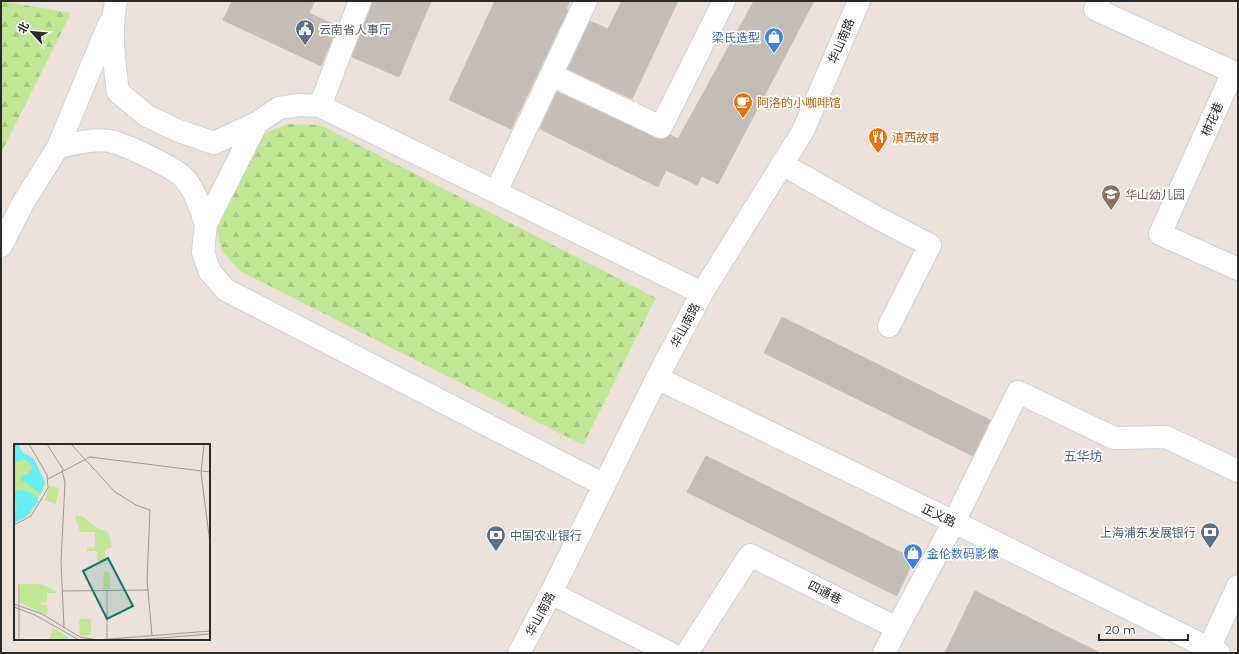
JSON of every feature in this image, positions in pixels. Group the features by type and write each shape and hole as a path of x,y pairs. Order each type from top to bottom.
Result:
{"street":[{"path":"320,106 360,1"},
{"path":"496,192 586,1"},
{"path":"551,75 661,127 724,1"},
{"name":"华山南路","path":"519,653 551,593 657,378 702,293 803,131 859,1"},
{"name":"柿花巷","path":"1099,1 1095,9 1233,72 1160,234 1238,269"},
{"path":"114,8 114,56 118,92 147,116 179,131 214,143 257,123 279,108 299,105 320,106 702,293"},
{"path":"1,246 23,203 58,147 114,8"},
{"path":"257,123 206,224 203,252 210,272 226,290 604,484"},
{"path":"58,147 88,141 109,141 124,145 159,163 181,176 191,189 206,224"},
{"path":"782,164 872,215 930,245 889,326"},
{"name":"正义路","path":"657,378 954,522 1214,651"},
{"path":"884,653 954,522 1018,392 1114,438 1166,437 1238,471"},
{"name":"四通巷","path":"687,653 750,555 897,628"},
{"path":"1214,651 1238,586"},
{"path":"551,593 670,653"}],"green space":[{"path":"1,1 71,13 1,153"},
{"path":"287,124 320,125 656,298 583,445 240,271 222,251 216,227 264,134"}],"building":[{"name":"云南省人事厅","path":"232,1 315,1 309,13 337,26 321,66 223,20"},
{"path":"372,1 431,1 399,77 352,57 372,5"},
{"path":"495,1 570,1 566,9 568,10 511,129 449,100"},
{"path":"622,1 678,1 632,99 568,69 590,21 608,29"},
{"path":"754,1 814,1 718,184 702,176 697,185 666,170 658,187 540,129 557,92 656,138 662,139 670,135 678,139"},
{"path":"782,317 990,420 973,456 764,353"},
{"path":"706,456 914,559 897,596 687,492"},
{"path":"975,591 1100,653 945,653"}],"place":[{"name":"云南省人事厅","path":"305,46"},
{"name":"梁氏造型","path":"774,54"},
{"name":"阿洛的小咖啡馆","path":"743,119"},
{"name":"滇西故事","path":"878,154"},
{"name":"华山幼儿园","path":"1111,211"},
{"name":"上海浦东发展银行","path":"1210,549"},
{"name":"中国农业银行","path":"496,552"},
{"name":"金伦数码影像","path":"913,570"}],"district":[{"name":"五华坊","path":"1083,456"}]}
